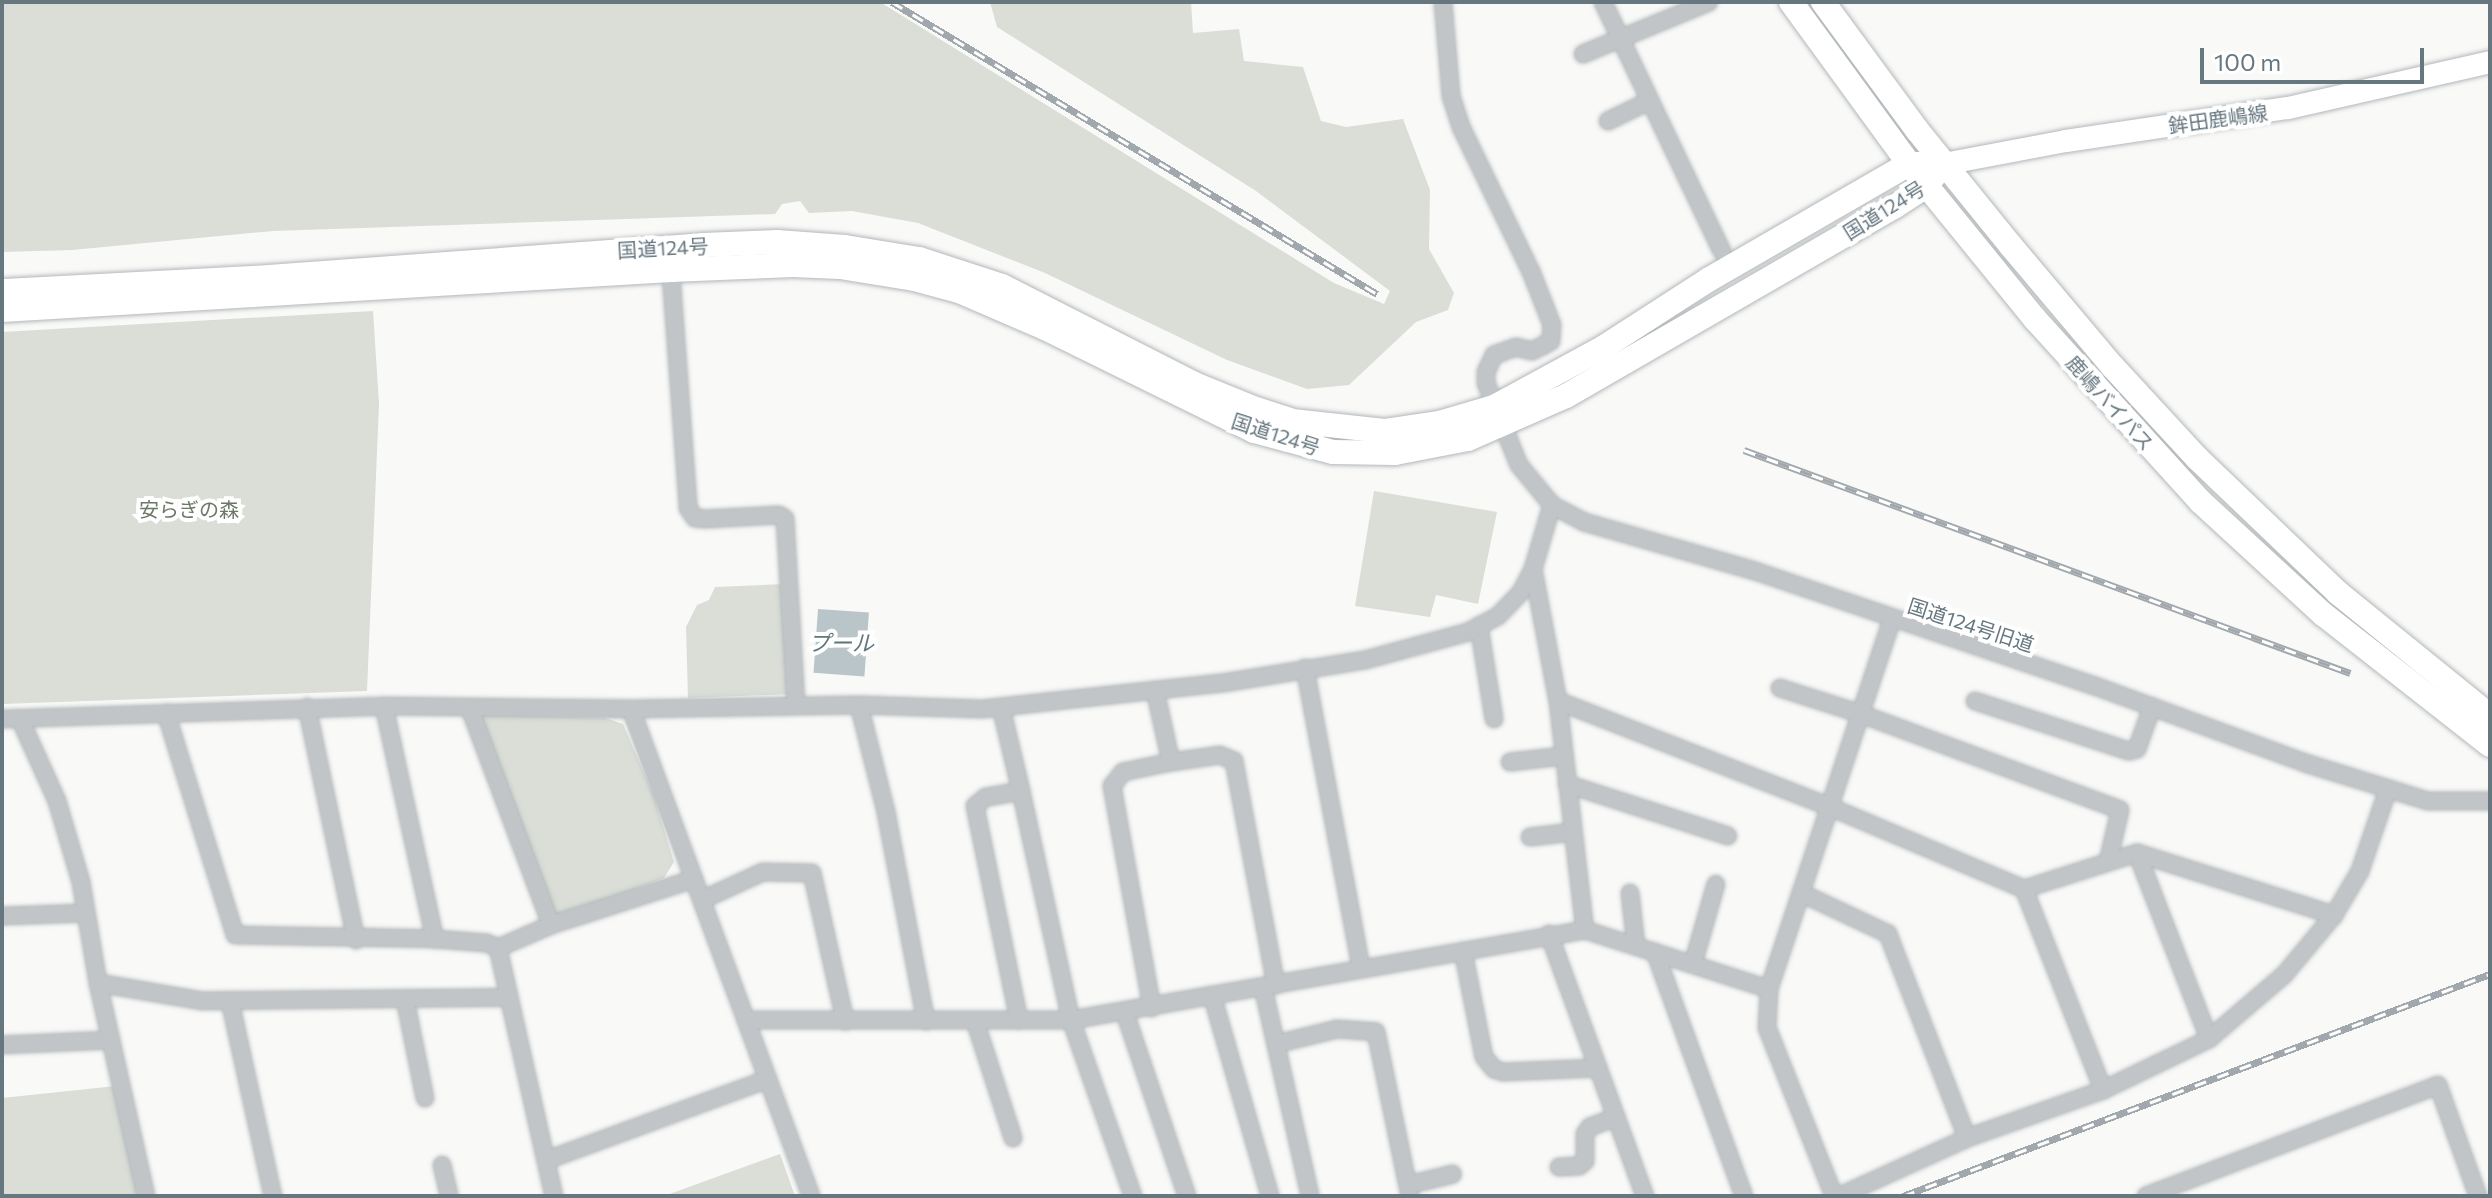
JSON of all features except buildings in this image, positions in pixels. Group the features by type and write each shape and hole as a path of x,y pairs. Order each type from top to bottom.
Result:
{"highway":[{"name":"鹿嶋バイパス","path":"1791,2 1909,164 2035,319 2201,502 2323,614 2490,745"},
{"name":"鹿嶋バイパス","path":"1823,2 1944,164 2113,367 2198,459 2338,593 2490,716"},
{"name":"国道124号","path":"1498,417 1708,280 1909,164 1944,164"},
{"name":"国道124号","path":"2,310 670,258 777,242 845,247 919,259 1002,286 1194,384 1292,421 1368,431 1403,430 1498,417 1566,396 1926,186 1944,164"},
{"name":"国道124号","path":"2,291 670,258"}],"main road":[{"name":"鉾田鹿嶋線","path":"1944,164 2077,139 2288,108 2490,62"}],"street":[{"name":"国道124号旧道","path":"1443,2 1451,96 1461,127 1532,274 1552,325 1551,341 1532,351 1516,347 1494,355 1488,362 1486,383 1498,417 1530,481 1552,505 1584,522 1755,571 2152,707 2305,763 2428,801 2470,804 2490,801"},
{"path":"1603,2 1722,251"},
{"path":"1583,54 1709,2"},
{"path":"1608,121 1649,101"},
{"path":"670,258 688,508 695,518 779,515 785,519 796,704"},
{"path":"2,719 384,706 470,709 631,709 796,704 1001,707 1155,690 1365,660 1479,626 1498,616 1513,601 1533,569 1552,505"},
{"path":"1533,569 1558,701 1585,930"},
{"path":"1892,620 1769,989 1767,1028 1837,1196 1967,1138 2103,1090 2209,1039 2284,975 2334,915 2360,871 2388,789"},
{"path":"1479,626 1494,719"},
{"path":"1305,668 1361,968"},
{"path":"1780,688 1861,714 2120,810 2108,862"},
{"path":"1155,690 1171,762"},
{"path":"1558,701 1830,807 2024,889 2137,853 2334,915"},
{"path":"1975,701 2129,751 2137,749 2152,707"},
{"path":"859,705 886,812 926,1021"},
{"path":"384,706 435,939"},
{"path":"307,707 356,940"},
{"path":"1001,707 1071,1020 1130,1195"},
{"path":"470,709 551,925"},
{"path":"631,709 811,1196"},
{"path":"166,713 235,935 356,940 435,939 487,943 498,948 551,925 694,879"},
{"path":"20,719 57,801 86,913 98,983 146,1196"},
{"path":"1152,1008 1112,786 1123,772 1220,755 1234,761 1276,1044 1310,1196"},
{"path":"1510,762 1564,756"},
{"path":"1567,784 1728,836"},
{"path":"1019,1021 975,806 986,797 1021,791"},
{"path":"1530,837 1573,832"},
{"path":"2137,853 2209,1039"},
{"path":"702,900 763,872 812,873 845,1021"},
{"path":"1693,964 1716,884"},
{"path":"2024,889 2103,1090"},
{"path":"1630,893 1636,946"},
{"path":"1801,893 1888,934 1967,1138"},
{"path":"2,916 86,913"},
{"path":"746,1020 1071,1020 1125,1013 1549,934 1585,930 1769,989"},
{"path":"1549,934 1645,1196"},
{"path":"498,948 554,1196"},
{"path":"1463,951 1484,1057 1494,1069 1503,1072 1598,1068"},
{"path":"1655,952 1744,1196"},
{"path":"98,983 203,1001 509,997"},
{"path":"1212,995 1270,1196"},
{"path":"405,999 425,1098"},
{"path":"230,1001 273,1196"},
{"path":"1125,1013 1187,1196"},
{"path":"975,1021 1013,1138"},
{"path":"1276,1044 1337,1029 1376,1032 1409,1190 1453,1174"},
{"path":"2,1045 111,1040"},
{"path":"547,1160 768,1079"},
{"path":"2146,1196 2183,1190 2438,1085 2477,1196"},
{"path":"1559,1167 1579,1166 1585,1161 1585,1134 1590,1127 1616,1117"},
{"path":"442,1165 449,1196"}],"green space":[{"path":"2,2 880,2 1334,283 1384,304 1390,291 1256,191 997,27 990,2 1191,2 1193,33 1239,29 1244,61 1303,67 1321,121 1346,127 1403,119 1430,190 1429,249 1454,293 1448,310 1416,322 1349,385 1307,389 1227,360 1045,273 918,223 852,211 809,213 800,201 782,204 775,214 273,231 72,250 2,252"},
{"name":"安らぎの森","path":"373,311 379,404 367,691 2,704 2,332"},
{"path":"1374,491 1497,512 1478,604 1436,595 1430,617 1355,606"},
{"path":"785,584 792,694 688,698 686,627 697,605 709,600 715,587"},
{"path":"477,714 605,718 623,724 653,794 674,862 664,878 555,919"},
{"path":"116,1086 141,1196 2,1196 2,1098"},
{"path":"780,1154 795,1196 664,1196"}],"water":[{"name":"プール","path":"818,609 869,613 864,676 814,673"}],"railway":[{"path":"892,2 1377,294"},
{"path":"1744,450 2350,673"},
{"path":"1903,1196 2490,974"}]}
